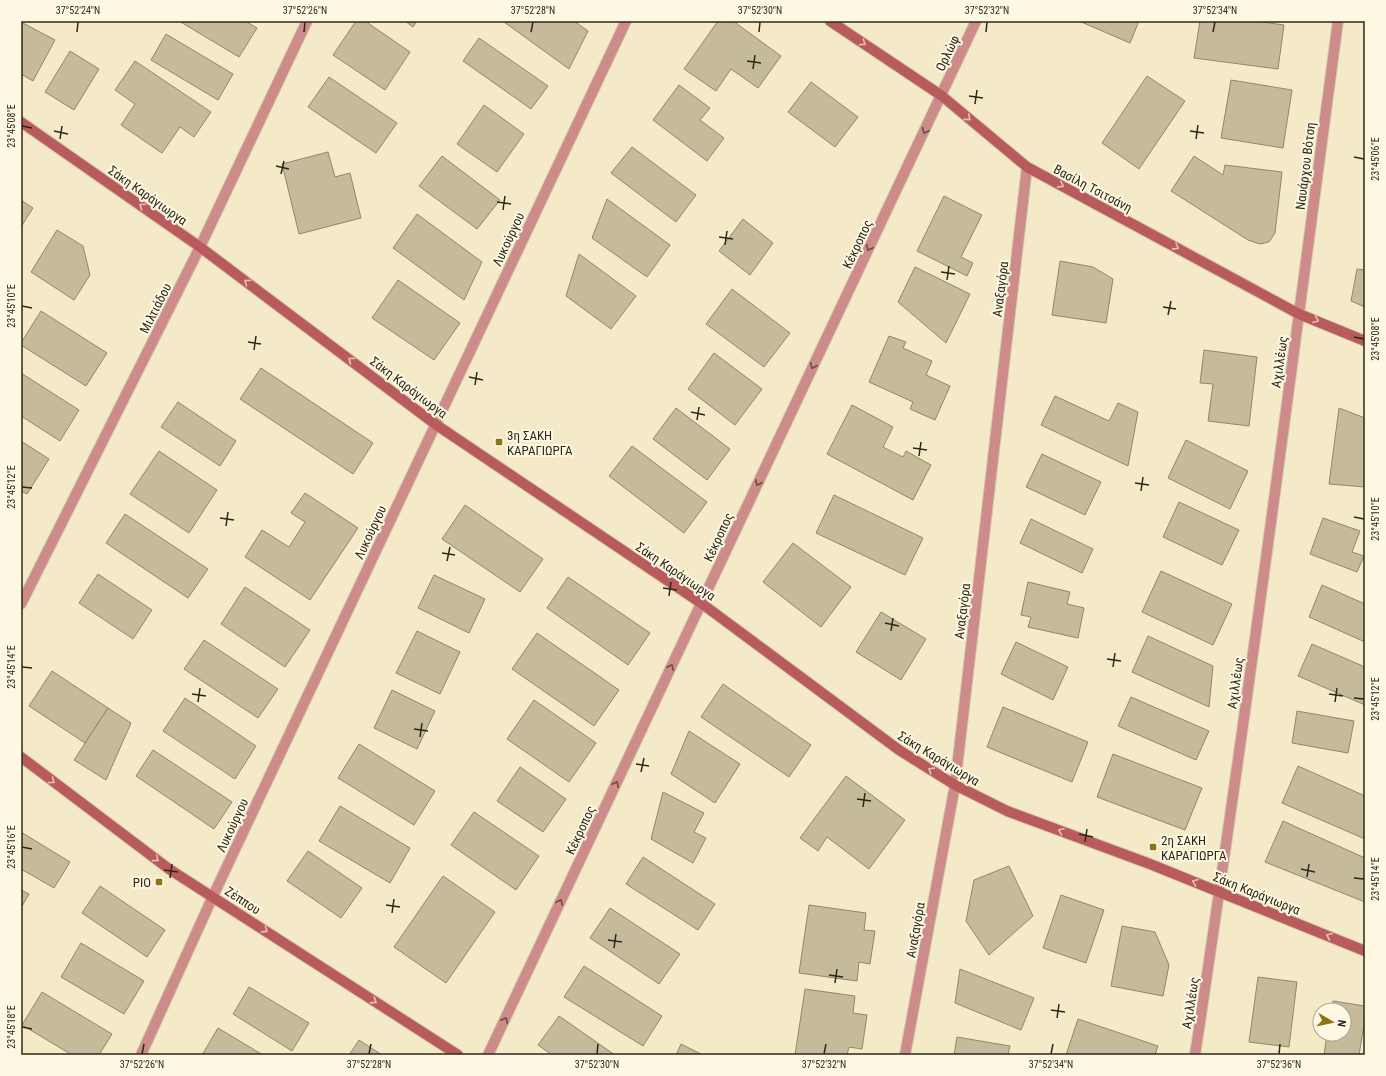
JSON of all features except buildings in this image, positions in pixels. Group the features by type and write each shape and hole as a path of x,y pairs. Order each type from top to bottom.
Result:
{"street":[{"name":"Μιλτιάδου","path":"21,604 200,247 307,21"},
{"name":"Λυκούργου","path":"141,1055 212,896 626,21"},
{"name":"Βασίλη Τσιτσάνη","path":"830,21 942,96 1027,167 1299,314 1365,341"},
{"name":"Ορλώφ","path":"942,96 976,21"},
{"name":"Ναυάρχου Βότση","path":"1299,314 1338,21"},
{"name":"Κέκροπος","path":"488,1055 942,96"},
{"name":"Σάκη Καράγιωργα","path":"21,122 200,247 435,424 701,603 899,750 955,785 1007,811 1150,864 1365,951"},
{"name":"Αναξαγόρα","path":"905,1055 955,785 1027,167"},
{"name":"Αχιλλέως","path":"1195,1055 1220,892 1299,314"},
{"name":"Ζέππου","path":"21,757 169,869 458,1055"}],"place":[{"name":"3η ΣΑΚΗ ΚΑΡΑΓΙΩΡΓΑ","path":"499,442"},
{"name":"2η ΣΑΚΗ ΚΑΡΑΓΙΩΡΓΑ","path":"1153,847"},
{"name":"ΡΙΟ","path":"159,882"}]}
